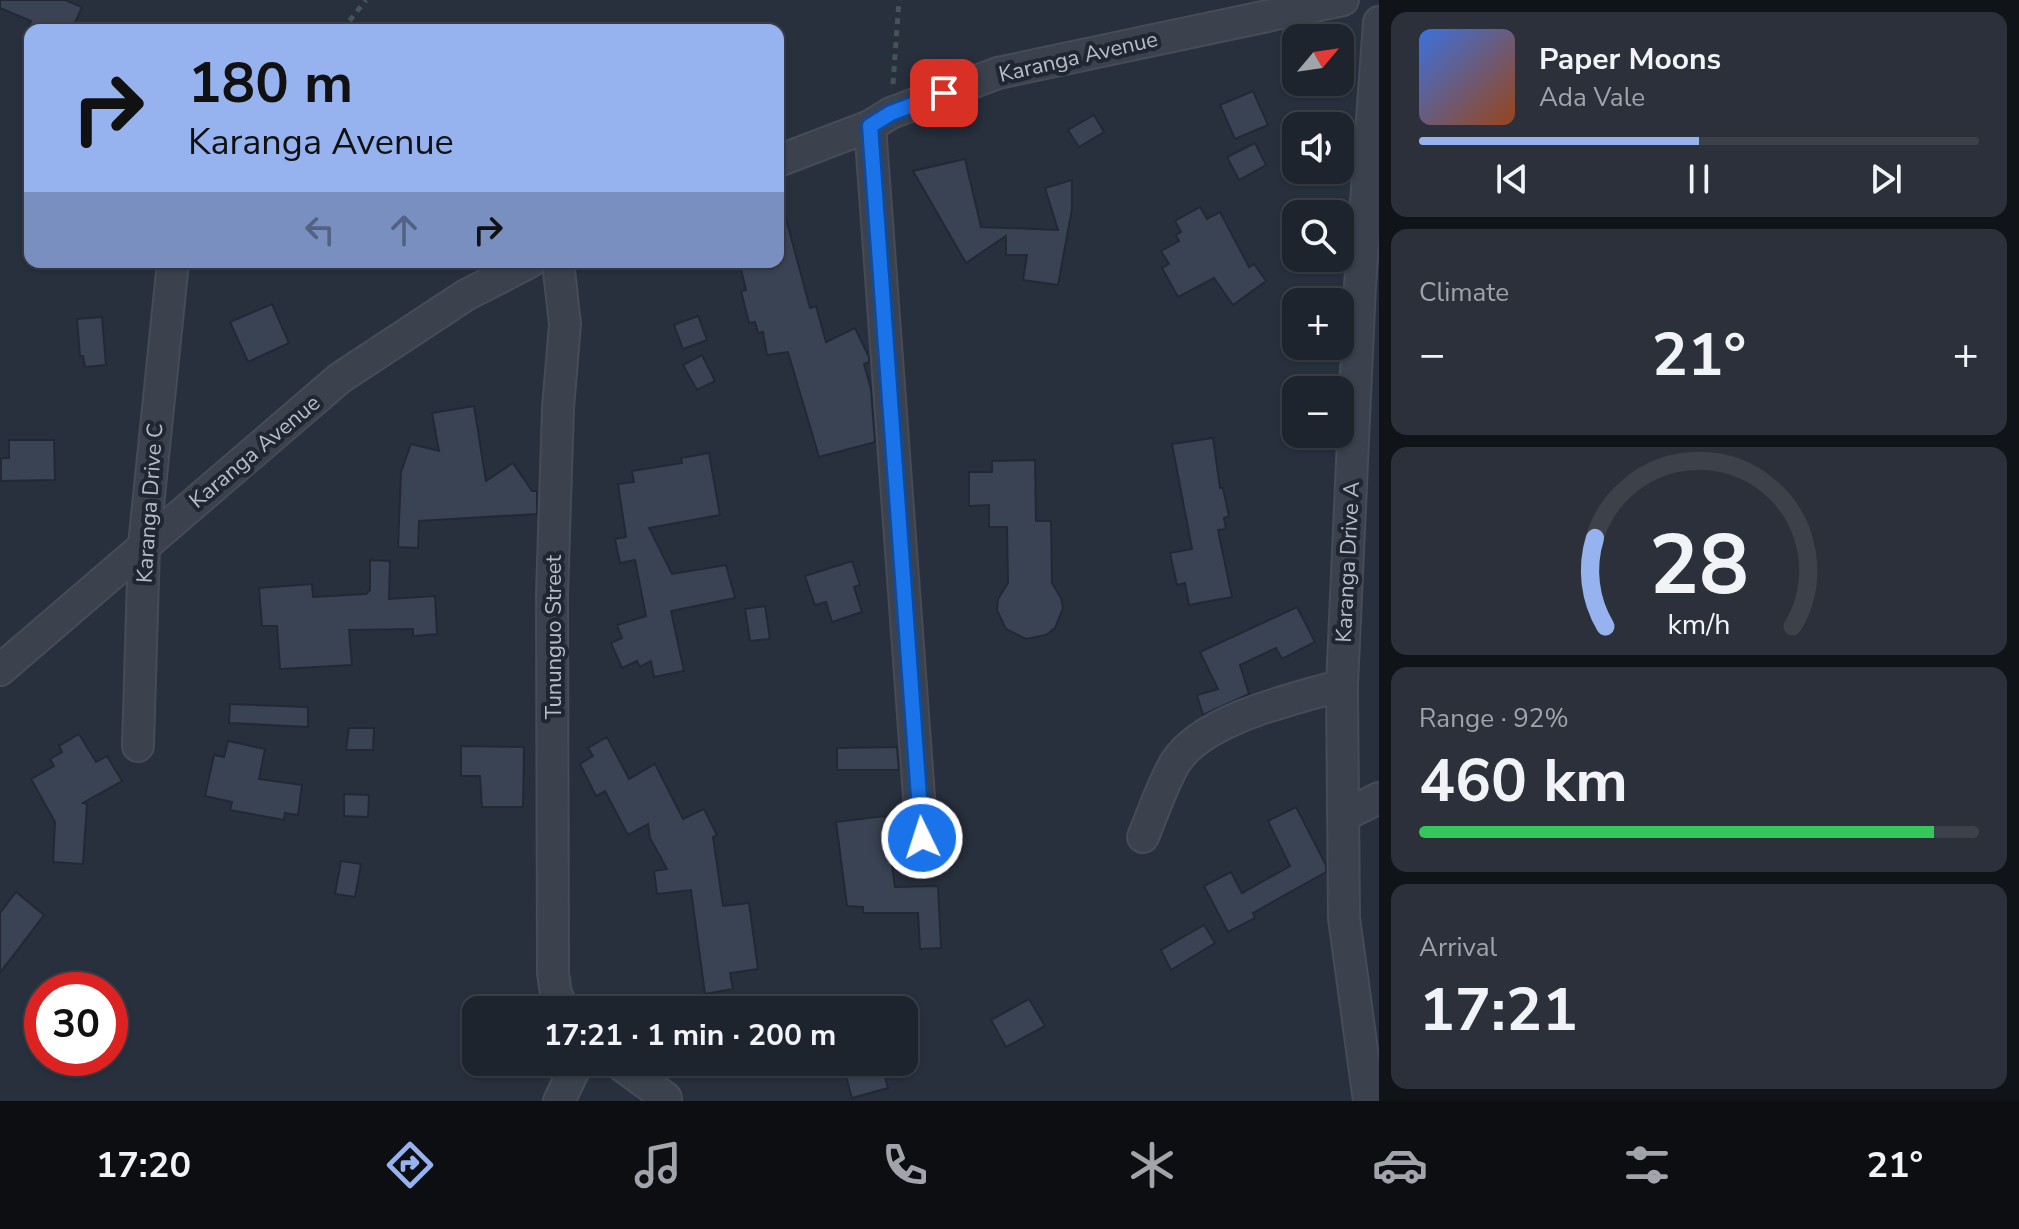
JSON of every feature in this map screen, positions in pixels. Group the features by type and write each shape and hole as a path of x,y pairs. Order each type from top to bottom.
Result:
{"street":[{"name":"Karanga Avenue","path":"784,159 998,73 1245,10 1343,0"},
{"name":"Karanga Drive A","path":"1369,1101 1344,918 1342,685 1360,285 1379,22"},
{"path":"881,120 922,838"},
{"name":"Karanga Drive C","path":"138,746 144,545 172,268"},
{"name":"Karanga Avenue","path":"0,670 340,378 466,295 518,268"},
{"name":"Tununguo Street","path":"557,996 552,958 552,594 558,408 565,324 559,268"},
{"path":"1143,837 1176,761 1211,731 1272,705 1342,685"},
{"path":"1345,815 1379,798"},
{"path":"559,1101 571,1076"},
{"path":"636,1076 666,1098"}],"path":[{"path":"347,24 366,0"},
{"path":"881,120 899,0"}],"building":[{"path":"0,0 65,0 82,7 75,24 30,24 31,21 0,8"},
{"path":"1253,91 1268,125 1235,139 1220,105"},
{"path":"1094,115 1104,132 1079,147 1068,130"},
{"path":"1255,143 1266,165 1239,180 1227,157"},
{"path":"965,159 981,227 1058,230 1045,188 1072,180 1072,209 1058,285 1023,280 1027,255 1006,255 1006,236 966,263 913,171"},
{"path":"1200,207 1207,219 1220,212 1249,267 1254,264 1266,281 1233,305 1214,278 1178,297 1162,268 1169,264 1161,251 1179,241 1176,235 1181,232 1175,221"},
{"path":"784,215 810,308 816,306 826,342 855,328 869,357 869,362 864,364 871,389 875,442 819,457 788,352 767,355 763,332 758,333 755,322 749,323 741,291 746,290 741,268 784,268"},
{"path":"272,304 289,343 248,362 230,322"},
{"path":"698,316 707,340 683,349 674,325"},
{"path":"102,317 106,365 85,367 83,356 80,356 77,319"},
{"path":"702,355 715,381 697,390 683,365"},
{"path":"474,406 486,481 513,463 532,491 537,491 537,514 419,521 418,548 398,547 401,472 411,444 439,451 432,413"},
{"path":"1213,438 1220,488 1223,488 1229,516 1224,518 1226,529 1218,530 1232,597 1189,605 1185,583 1177,585 1170,553 1192,549 1172,444"},
{"path":"9,440 54,440 55,480 1,481 1,458 9,458"},
{"path":"709,453 720,515 649,528 672,574 726,565 735,598 671,611 684,671 654,677 651,661 640,667 637,661 622,668 611,643 622,638 617,625 646,616 635,560 620,563 615,539 626,537 618,484 634,482 632,471 682,463 681,458"},
{"path":"1035,460 1036,521 1051,521 1052,583 1063,608 1055,628 1046,635 1026,639 1006,629 997,610 998,599 1008,583 1007,527 989,527 989,505 969,506 969,472 992,472 992,461"},
{"path":"370,560 390,561 389,599 435,596 437,634 413,636 413,629 349,630 352,665 280,669 277,626 262,626 259,588 312,584 313,597 366,594 370,590"},
{"path":"852,561 860,585 854,587 862,612 832,622 826,602 815,605 805,576"},
{"path":"765,606 770,639 750,641 745,609"},
{"path":"1297,607 1315,642 1282,659 1276,648 1240,665 1249,694 1203,715 1197,695 1218,689 1200,652"},
{"path":"230,704 308,707 308,727 229,723"},
{"path":"349,728 374,728 373,750 346,750"},
{"path":"79,734 96,762 107,756 122,781 83,803 87,804 83,864 53,862 55,822 31,779 54,766 50,759 62,752 59,746"},
{"path":"607,737 629,779 655,764 683,819 704,809 717,835 713,837 723,906 749,903 758,969 730,973 733,989 705,994 691,890 657,894 654,871 667,869 650,838 648,824 628,835 605,791 596,796 580,764 593,756 588,748"},
{"path":"228,741 265,749 259,779 302,785 298,815 285,813 284,820 230,810 232,802 205,796 214,755 224,757"},
{"path":"461,746 524,747 523,807 482,807 480,776 461,776"},
{"path":"897,747 899,770 837,770 837,748"},
{"path":"344,794 369,795 368,817 344,816"},
{"path":"1296,807 1326,865 1326,872 1253,913 1255,918 1228,932 1204,886 1231,872 1242,893 1290,866 1268,821"},
{"path":"885,816 895,887 938,886 941,948 920,949 918,913 863,913 863,907 847,906 836,822"},
{"path":"341,861 361,864 355,897 335,894"},
{"path":"16,892 44,915 0,973 0,913"},
{"path":"1204,925 1215,943 1171,970 1161,950"},
{"path":"1029,999 1045,1026 1006,1047 991,1020"},
{"path":"846,1076 885,1076 888,1088 852,1098"}],"route":[{"path":"922,838 870,126 891,113 944,93"}]}
